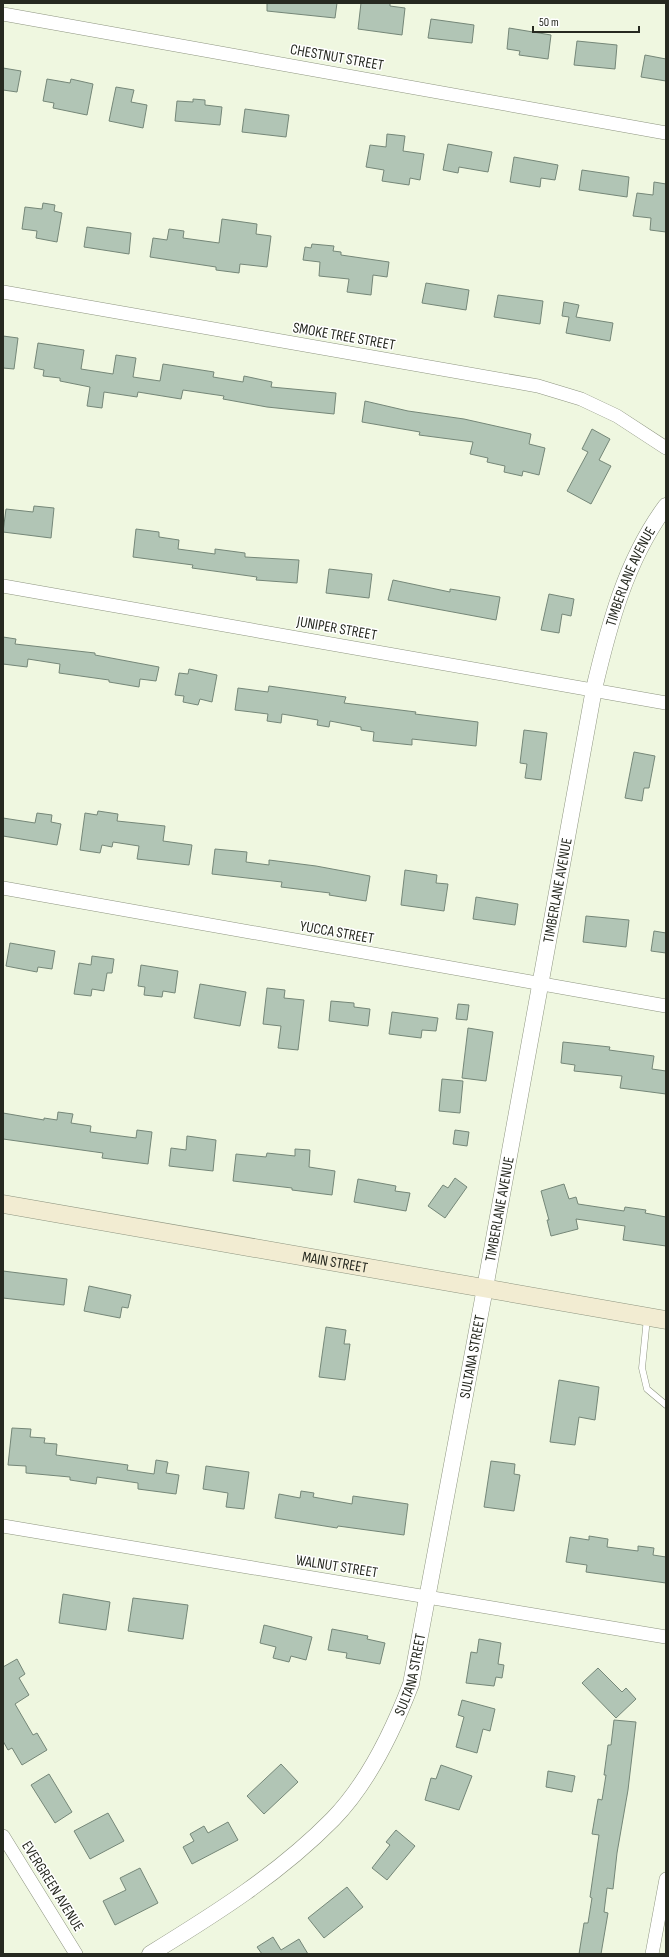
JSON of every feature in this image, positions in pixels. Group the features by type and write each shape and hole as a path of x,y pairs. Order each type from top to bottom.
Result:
{"main road":[{"name":"MAIN STREET","path":"3,1204 666,1320"}],"street":[{"name":"CHESTNUT STREET","path":"3,14 666,133"},
{"name":"SMOKE TREE STREET","path":"3,292 538,386 581,399 617,416 666,448"},
{"name":"TIMBERLANE AVENUE","path":"485,1288 594,690 609,624 642,541 666,506"},
{"name":"JUNIPER STREET","path":"3,586 666,703"},
{"name":"YUCCA STREET","path":"3,888 666,1006"},
{"name":"SULTANA STREET","path":"150,1954 221,1910 274,1872 333,1819 360,1785 399,1717 411,1684 485,1288"},
{"name":"WALNUT STREET","path":"3,1526 666,1637"},
{"name":"EVERGREEN AVENUE","path":"3,1836 76,1954"},
{"path":"652,1954 666,1879"}],"lane":[{"path":"647,1317 642,1368 647,1389 666,1405"}],"building":[{"path":"267,3 337,3 335,18 267,11"},
{"path":"361,3 390,3 390,6 405,8 402,35 358,29"},
{"path":"431,19 474,25 472,43 428,38"},
{"path":"509,28 551,35 548,59 519,55 520,51 507,49"},
{"path":"577,41 617,45 615,69 574,65"},
{"path":"645,55 666,59 666,81 641,77"},
{"path":"3,68 21,71 17,92 3,90"},
{"path":"47,79 70,83 71,79 93,84 87,115 53,108 54,103 43,101"},
{"path":"116,87 134,90 131,102 147,105 143,128 109,121"},
{"path":"193,99 205,100 205,105 222,107 220,125 175,121 177,101 193,102"},
{"path":"245,109 289,115 286,137 242,132"},
{"path":"387,134 405,136 403,151 424,154 420,180 410,178 409,185 382,181 384,170 366,167 370,145 386,147"},
{"path":"448,144 492,152 488,172 459,167 458,173 443,170"},
{"path":"514,157 558,165 555,180 541,178 540,187 510,182"},
{"path":"582,170 629,177 627,197 579,190"},
{"path":"654,182 666,184 666,232 650,230 651,218 633,216 637,193 653,195"},
{"path":"43,203 55,205 54,211 62,213 57,242 36,238 37,231 22,229 25,207 42,209"},
{"path":"222,219 257,224 256,234 271,236 267,267 240,264 239,273 216,270 216,267 150,257 153,238 167,240 169,229 184,231 183,238 219,243"},
{"path":"87,227 131,233 129,254 84,247"},
{"path":"312,244 334,246 333,251 341,252 341,255 389,262 387,277 373,275 371,295 347,292 349,279 319,276 320,262 303,260 305,247 311,248"},
{"path":"426,283 469,290 466,310 422,303"},
{"path":"498,295 543,301 540,324 494,317"},
{"path":"564,302 579,305 576,317 613,323 610,341 566,333 569,317 562,316"},
{"path":"3,336 18,338 14,369 3,368"},
{"path":"38,343 84,350 81,369 113,374 116,355 136,358 133,377 160,381 163,364 214,372 213,377 243,382 244,376 272,382 271,387 336,393 334,414 267,407 223,399 224,396 183,390 181,399 138,392 137,397 104,392 102,408 87,406 90,387 60,381 60,378 43,376 44,370 34,368"},
{"path":"365,401 408,411 464,419 531,434 529,444 545,448 539,475 523,471 522,476 504,472 505,466 487,462 488,458 470,454 473,442 419,435 420,432 362,422"},
{"path":"592,429 610,439 599,460 611,466 591,504 567,491 588,452 582,449"},
{"path":"34,506 54,508 51,538 3,532 6,509 33,512"},
{"path":"136,529 159,532 159,537 179,540 178,549 215,554 215,549 245,553 245,557 299,560 297,583 256,580 257,577 192,568 193,565 133,557"},
{"path":"329,569 372,574 369,598 326,593"},
{"path":"393,580 450,592 450,589 500,597 496,620 388,600"},
{"path":"549,594 574,599 571,616 562,614 559,633 541,630"},
{"path":"3,637 16,639 15,644 95,653 95,655 159,667 156,681 140,679 139,687 109,682 109,680 59,673 60,664 28,659 27,667 3,664"},
{"path":"189,669 217,675 212,702 200,699 198,705 183,702 184,696 175,695 179,673 188,674"},
{"path":"269,686 346,697 344,703 478,722 476,746 412,739 412,745 373,741 374,732 361,730 361,727 330,721 329,727 317,725 318,720 282,714 281,723 267,721 268,714 235,710 238,688 268,692"},
{"path":"524,730 547,733 541,780 525,778 527,764 520,763"},
{"path":"634,752 655,756 649,788 644,788 642,801 625,798"},
{"path":"98,811 118,814 117,821 165,826 163,841 192,845 189,865 137,859 139,846 113,842 112,847 102,845 100,853 80,850 85,813 97,815"},
{"path":"37,813 52,815 51,822 61,824 57,845 3,836 3,818 35,823"},
{"path":"215,849 247,852 246,862 269,865 269,860 316,866 370,876 366,901 329,895 330,893 281,887 282,882 212,874"},
{"path":"405,870 437,875 436,883 448,884 444,911 401,905"},
{"path":"476,897 518,904 515,925 473,919"},
{"path":"586,916 629,920 626,947 583,942"},
{"path":"654,931 666,933 666,953 651,951"},
{"path":"10,943 55,951 52,969 38,967 37,972 6,966"},
{"path":"92,956 114,959 112,973 107,973 104,991 92,989 91,996 74,994 79,963 91,965"},
{"path":"141,965 178,971 175,993 163,991 162,997 144,995 145,987 138,986"},
{"path":"200,984 246,992 240,1026 194,1018"},
{"path":"267,988 285,990 284,998 304,1000 298,1050 278,1048 281,1026 263,1024"},
{"path":"331,1001 354,1003 354,1007 370,1009 368,1026 329,1021"},
{"path":"458,1004 469,1005 467,1020 456,1019"},
{"path":"392,1012 438,1018 436,1031 422,1030 421,1038 389,1034"},
{"path":"468,1028 493,1032 486,1081 462,1078"},
{"path":"563,1042 610,1047 609,1050 654,1056 652,1069 666,1071 666,1094 620,1088 622,1076 574,1071 575,1065 561,1063"},
{"path":"442,1079 463,1081 460,1113 439,1111"},
{"path":"58,1112 73,1114 71,1123 91,1126 90,1132 136,1138 137,1130 152,1132 148,1164 102,1158 103,1153 3,1139 3,1113 44,1120 44,1118 57,1120"},
{"path":"455,1130 469,1132 467,1146 453,1144"},
{"path":"187,1136 216,1140 213,1171 169,1166 171,1148 186,1150"},
{"path":"295,1149 310,1150 309,1167 335,1171 332,1195 292,1190 292,1188 233,1181 236,1154 266,1157 267,1153 295,1156"},
{"path":"455,1178 467,1187 445,1218 428,1206 443,1185 448,1188"},
{"path":"358,1179 396,1186 395,1191 410,1193 406,1211 354,1202"},
{"path":"564,1184 569,1199 576,1197 578,1204 624,1211 625,1207 646,1210 645,1213 666,1217 666,1246 623,1240 625,1226 576,1219 578,1229 551,1236 547,1220 549,1220 541,1191"},
{"path":"3,1271 67,1279 64,1305 3,1298"},
{"path":"89,1286 131,1295 128,1308 122,1307 120,1318 84,1311"},
{"path":"326,1327 346,1330 344,1344 350,1344 345,1380 319,1377"},
{"path":"559,1380 599,1387 595,1420 579,1417 575,1445 550,1442"},
{"path":"12,1428 31,1429 30,1437 45,1438 44,1443 57,1444 56,1455 128,1465 127,1470 154,1474 156,1460 168,1462 166,1473 179,1475 176,1494 138,1489 138,1483 97,1477 96,1484 70,1480 70,1477 26,1473 26,1466 8,1465"},
{"path":"491,1461 515,1464 514,1474 520,1475 514,1511 484,1507"},
{"path":"206,1466 249,1472 244,1509 226,1507 228,1493 203,1489"},
{"path":"301,1491 314,1493 313,1497 352,1504 353,1496 408,1504 404,1535 338,1526 337,1528 275,1518 279,1494 300,1498"},
{"path":"589,1536 608,1539 607,1547 638,1551 638,1546 654,1548 653,1555 666,1557 666,1583 586,1572 587,1565 566,1562 570,1537 589,1540"},
{"path":"63,1594 110,1602 106,1630 59,1623"},
{"path":"133,1598 188,1605 183,1639 128,1631"},
{"path":"264,1625 312,1637 306,1660 291,1656 289,1662 273,1658 276,1647 260,1643"},
{"path":"332,1629 368,1636 367,1639 385,1643 380,1664 346,1658 347,1653 328,1650"},
{"path":"479,1639 501,1643 498,1664 504,1665 502,1678 496,1677 494,1686 466,1683 471,1652 477,1653"},
{"path":"17,1659 25,1674 19,1678 29,1695 15,1704 33,1735 37,1733 47,1750 22,1765 12,1748 8,1750 3,1741 3,1667"},
{"path":"598,1668 622,1692 626,1688 636,1699 616,1718 582,1683"},
{"path":"462,1700 495,1709 490,1731 483,1729 477,1753 456,1747 464,1717 458,1715"},
{"path":"614,1720 636,1722 628,1790 617,1853 613,1889 607,1888 604,1912 608,1913 601,1954 579,1954 584,1923 588,1923 592,1898 590,1897 599,1835 592,1834 598,1799 602,1800 606,1775 604,1775 608,1745 611,1745"},
{"path":"281,1764 298,1782 264,1814 247,1796"},
{"path":"441,1765 472,1776 459,1810 425,1800 431,1778 436,1779"},
{"path":"548,1771 575,1776 572,1792 546,1787"},
{"path":"49,1774 72,1812 55,1823 31,1785"},
{"path":"108,1813 124,1841 90,1859 74,1831"},
{"path":"228,1822 238,1840 192,1864 183,1847 194,1841 190,1834 204,1826 208,1833"},
{"path":"396,1830 415,1846 387,1880 372,1868 390,1845 386,1842"},
{"path":"140,1868 158,1903 115,1925 103,1901 126,1890 120,1878"},
{"path":"347,1887 363,1907 324,1938 308,1918"},
{"path":"273,1937 281,1950 299,1939 308,1954 262,1954 257,1947"}]}
